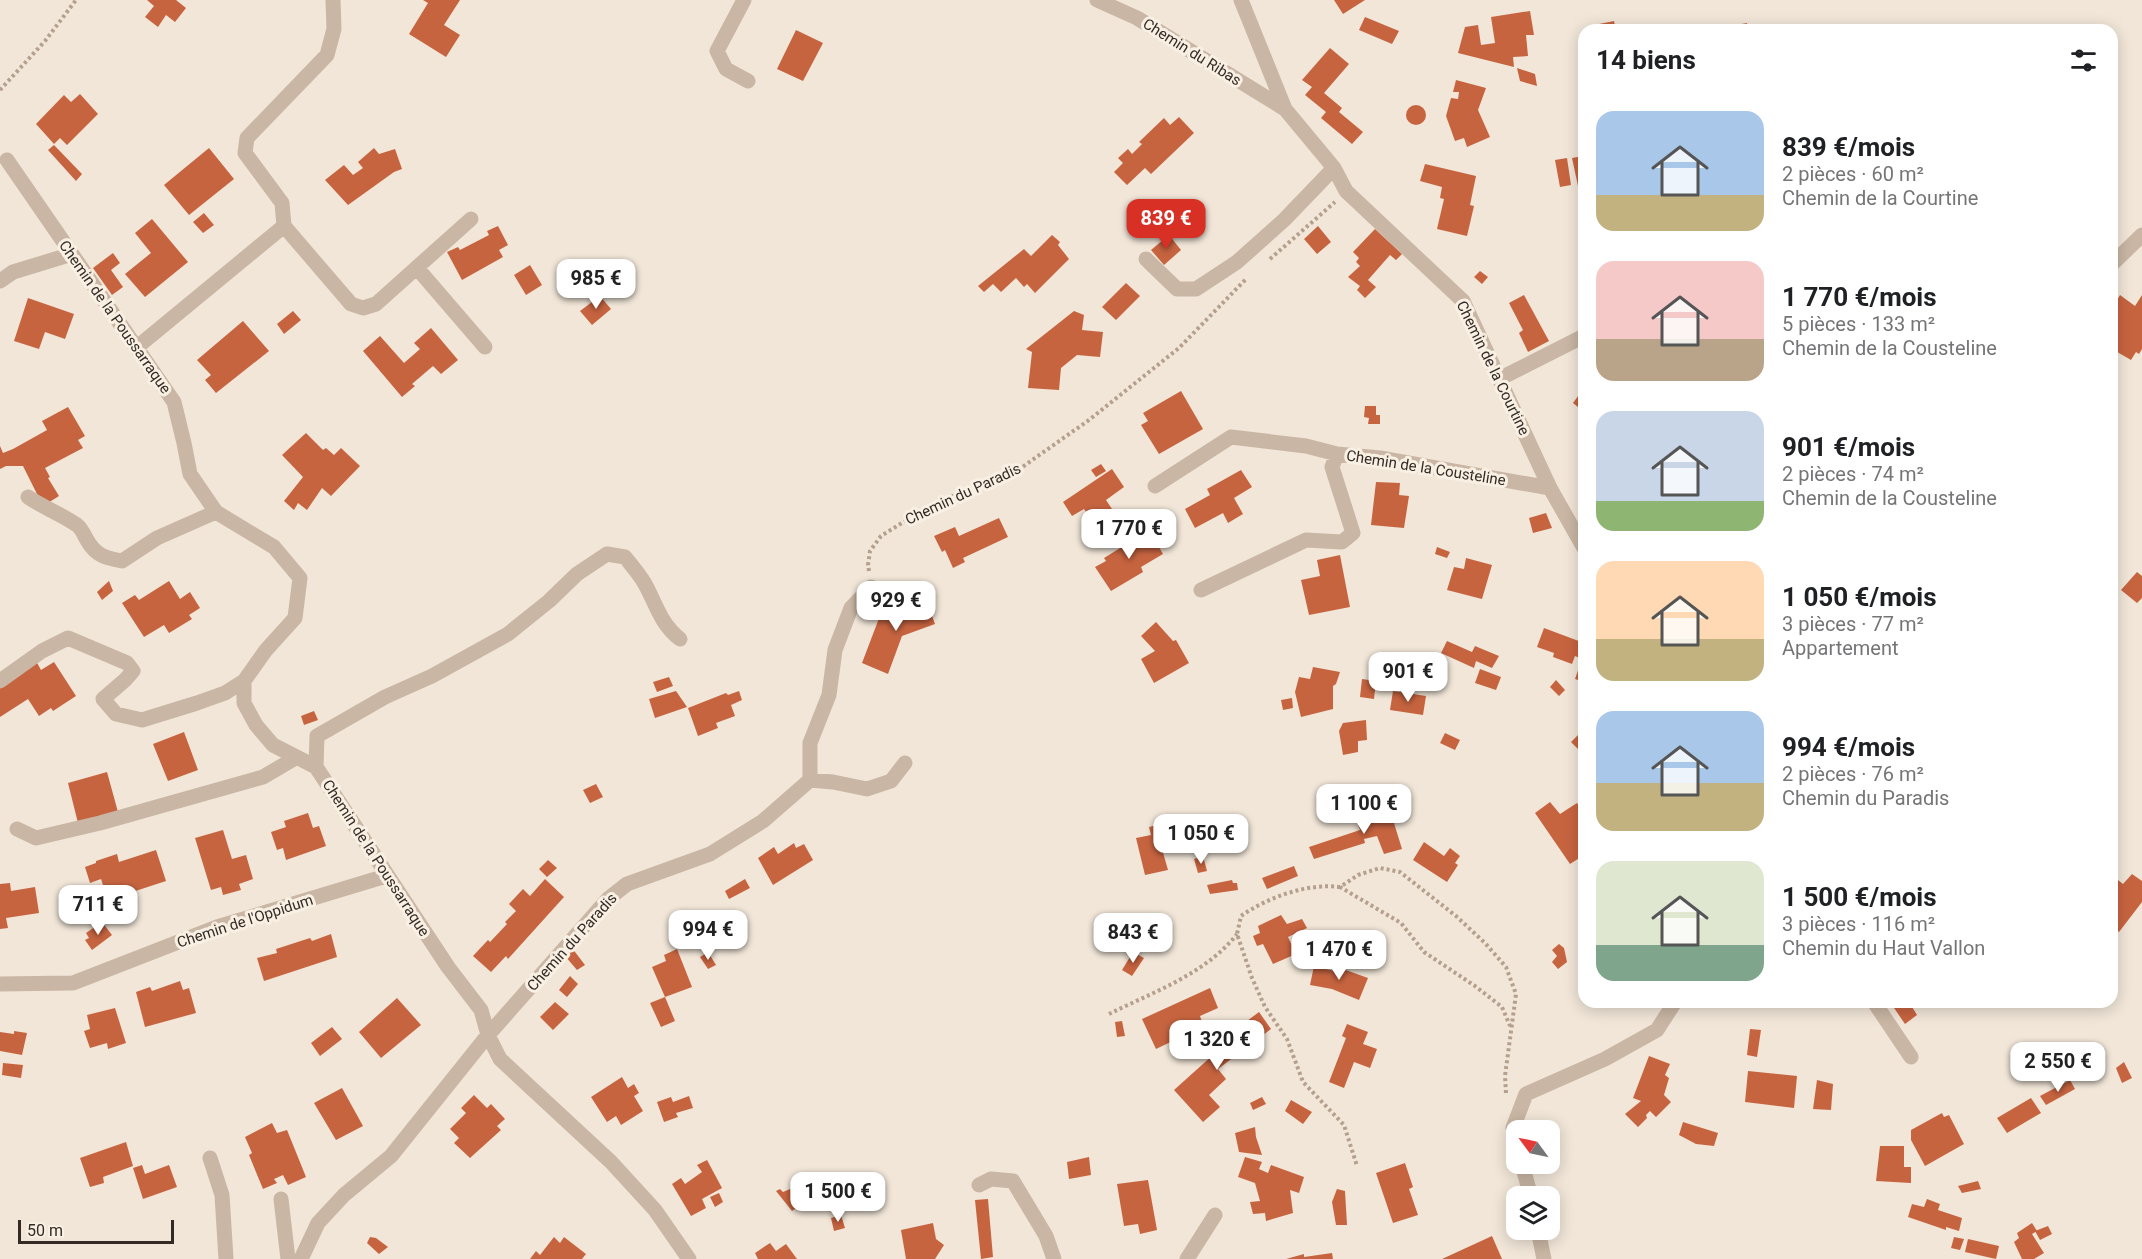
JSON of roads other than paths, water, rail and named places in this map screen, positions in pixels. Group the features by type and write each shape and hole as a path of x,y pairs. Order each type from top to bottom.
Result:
{"street":[{"path":"333,0 334,29 327,55 247,138 245,153 282,203 284,226 351,304 363,308 376,304 471,219"},
{"path":"744,0 717,51 726,69 748,81"},
{"name":"Chemin du Ribas","path":"1097,0 1137,18 1285,109"},
{"name":"Chemin de la Courtine","path":"1241,0 1285,109 1334,168 1346,191 1463,301 1550,488 1578,537"},
{"name":"Chemin de la Poussarraque","path":"7,160 174,402 190,474 216,512 274,547 300,578 296,618 266,650 244,681 244,704 256,725 273,745 316,766 386,876 448,967 481,1010 488,1035 500,1059 611,1162 655,1210 689,1259"},
{"path":"1146,259 1177,289 1196,289 1237,262 1284,220 1334,168"},
{"path":"136,348 284,226"},
{"path":"2118,258 2142,235"},
{"path":"0,281 13,273 72,254"},
{"path":"417,268 485,347"},
{"path":"1499,379 1578,339"},
{"path":"1155,486 1231,437 1306,446 1337,454"},
{"name":"Chemin de la Cousteline","path":"1201,590 1306,540 1342,542 1353,533 1332,467 1337,454 1380,458 1550,488"},
{"path":"28,497 45,509 65,517 80,527 89,544 103,558 122,561 157,538 216,512"},
{"path":"316,766 317,736 385,697 432,676 508,634 549,601 577,574 607,554 626,557 645,584 668,629 680,639"},
{"path":"871,587 851,608 836,650 829,695 810,743 810,780 867,789 891,781 905,763"},
{"path":"0,681 42,651 68,638 127,663 133,671 103,699 116,714 142,720 225,693 244,681"},
{"path":"17,829 36,838 100,823 263,777 297,756"},
{"name":"Chemin du Paradis","path":"301,1259 318,1223 344,1195 391,1156 488,1035 608,899 627,884 710,854 763,821 810,780"},
{"name":"Chemin de l'Oppidum","path":"0,984 73,983 217,927 386,876"},
{"path":"1516,1120 1526,1094 1605,1059 1657,1030 1671,1008"},
{"path":"1878,1008 1911,1058"},
{"path":"210,1158 222,1195 226,1259"},
{"path":"980,1185 991,1179 1013,1181 1046,1236 1054,1259"},
{"path":"281,1199 288,1259"},
{"path":"1187,1259 1215,1215"},
{"path":"1540,1240 1544,1259"}]}
